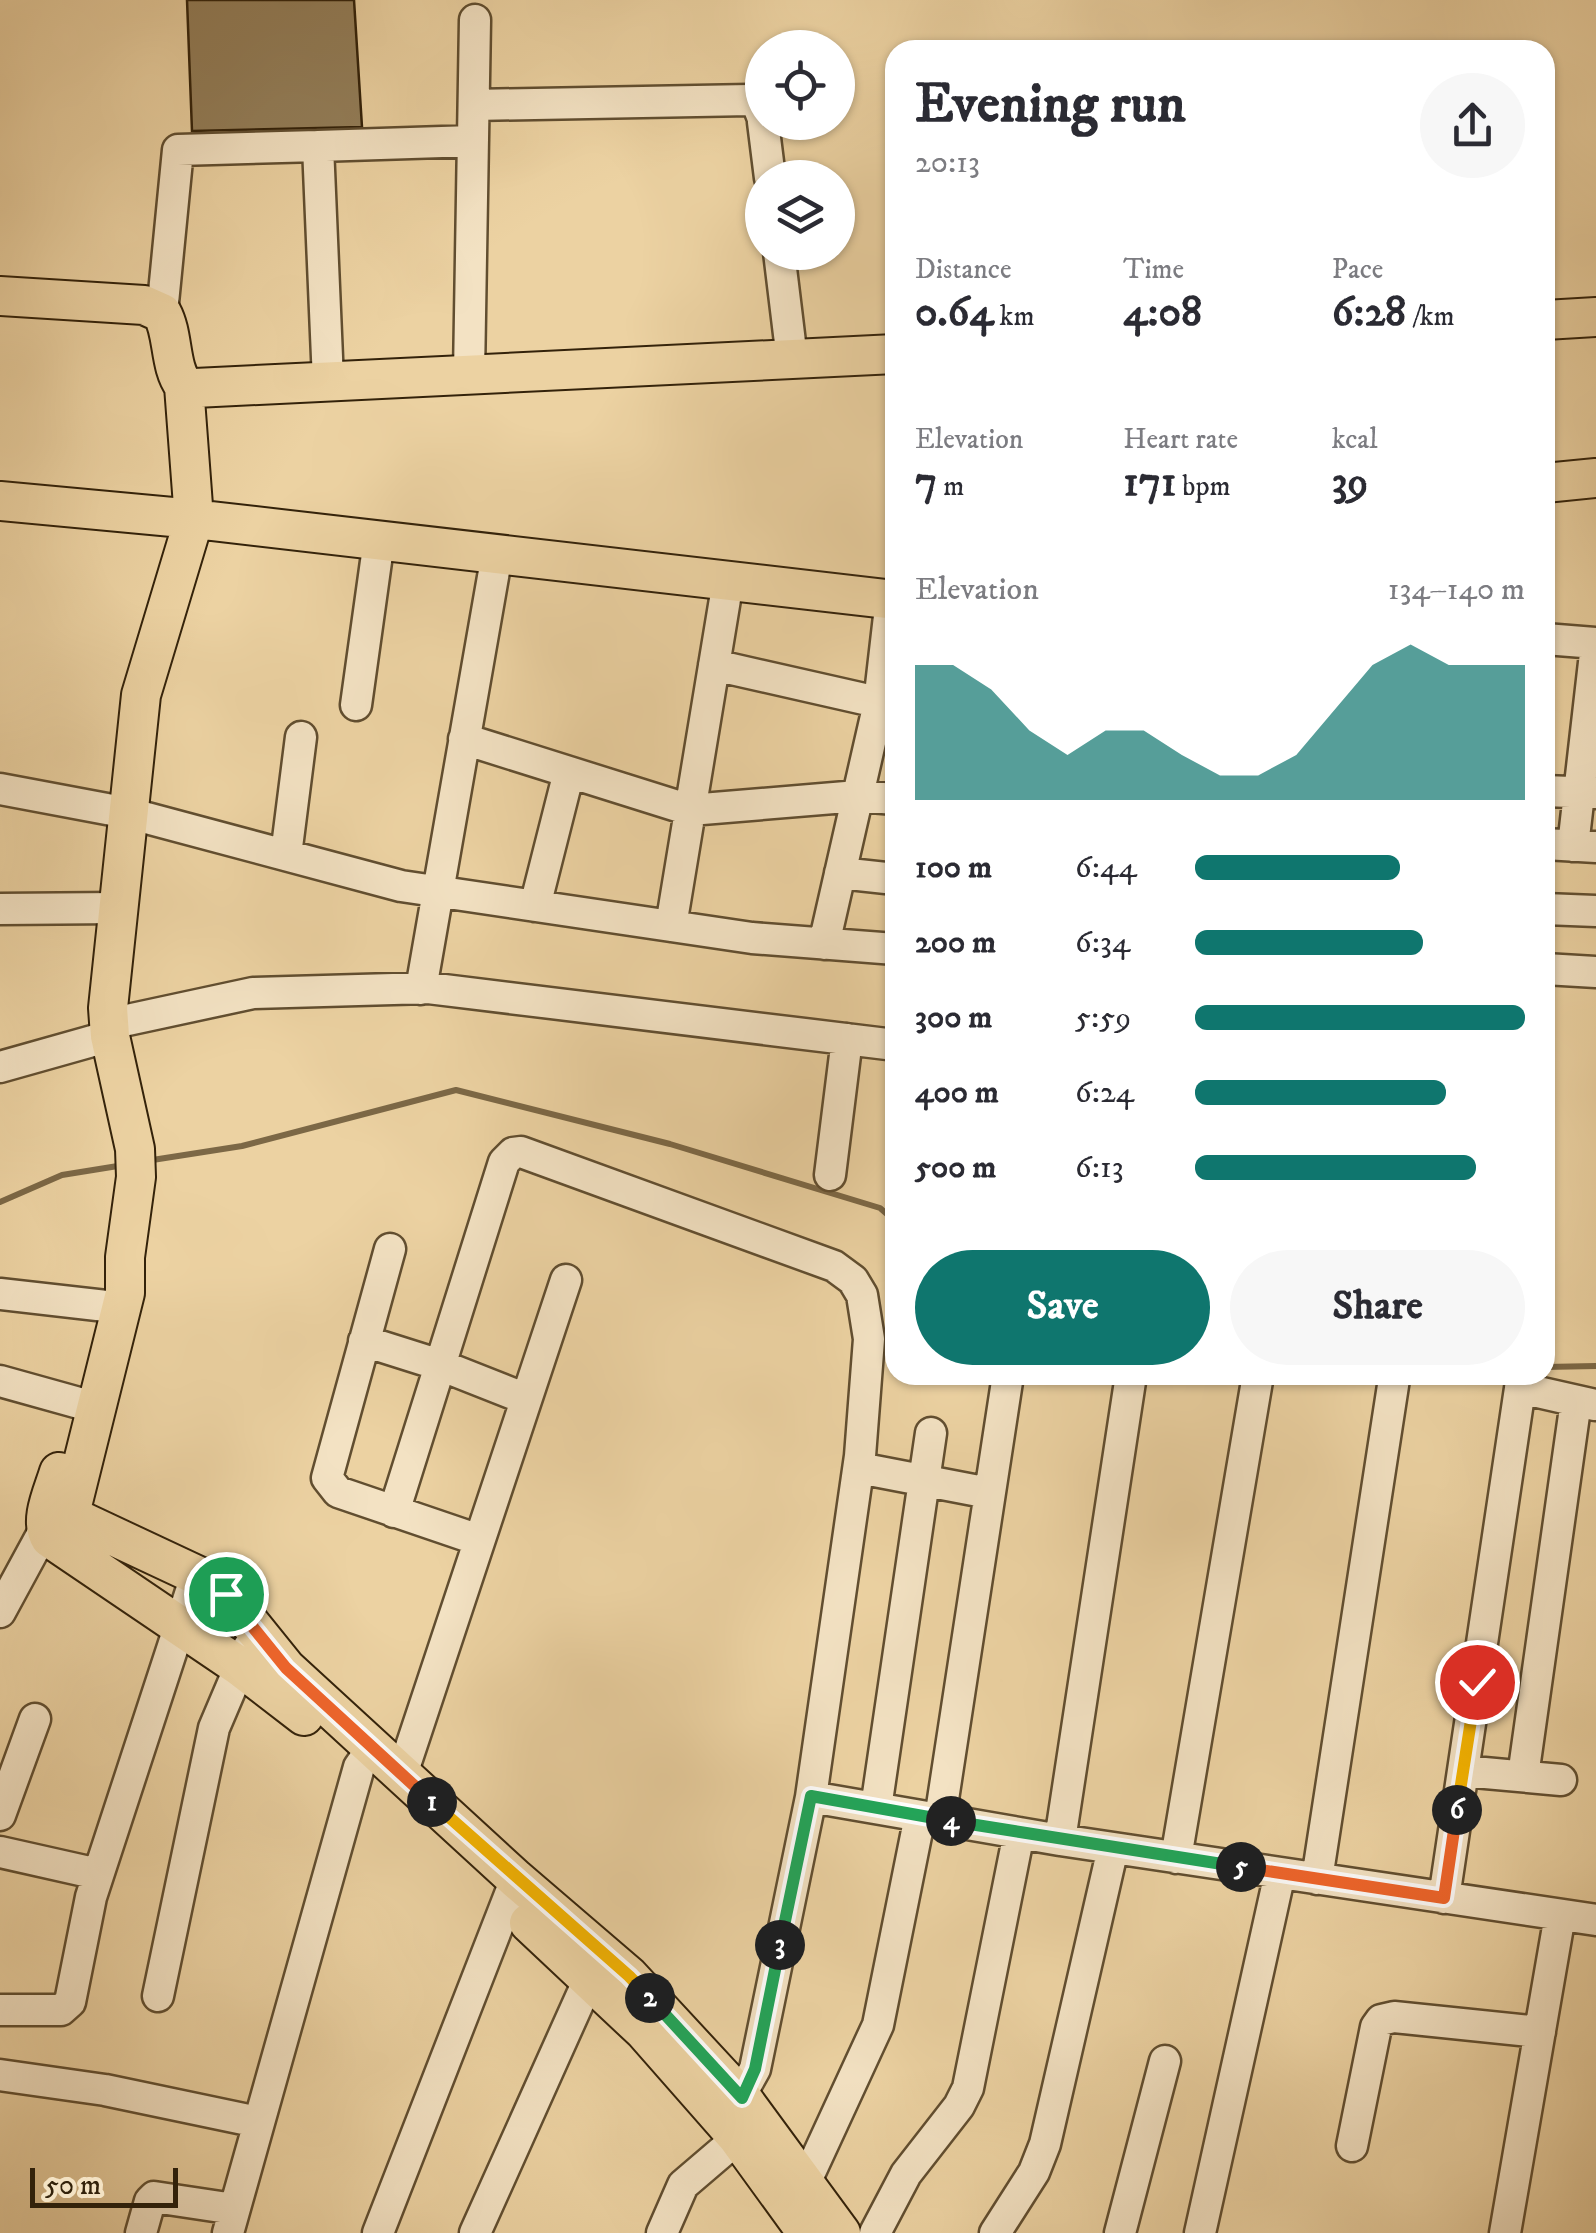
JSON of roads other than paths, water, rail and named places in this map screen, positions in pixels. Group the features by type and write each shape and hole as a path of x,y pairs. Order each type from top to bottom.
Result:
{"main road":[{"path":"0,296 144,306 162,313 169,325 178,378 184,386 194,519 140,695 118,908 110,1030 136,1163 125,1293 78,1403 58,1519"},
{"path":"1555,319 1596,317"},
{"path":"184,386 885,354"},
{"path":"1555,481 1596,478"},
{"path":"0,501 194,519 885,598"},
{"path":"125,1258 106,1306 102,1352 50,1538 366,1757 402,1774 510,1890"},
{"path":"58,1519 78,1519 220,1586 286,1668 366,1757 597,1966 644,2032 734,2119 806,2181 826,2230"},
{"path":"734,2119 826,2230"}],"street":[{"path":"469,374 476,20"},
{"path":"474,105 745,100"},
{"path":"162,313 178,150 473,141"},
{"path":"318,146 328,381"},
{"path":"781,270 792,359"},
{"path":"356,705 379,540"},
{"path":"420,989 498,554"},
{"path":"671,926 728,580"},
{"path":"1555,640 1596,644 1588,793 1571,846"},
{"path":"714,665 885,704"},
{"path":"824,944 858,796 885,710"},
{"path":"286,855 301,737"},
{"path":"464,738 690,810 858,796 885,798"},
{"path":"535,906 570,772"},
{"path":"0,789 128,812 401,886 752,938 885,948"},
{"path":"1555,791 1588,793"},
{"path":"840,873 885,877"},
{"path":"0,909 118,908"},
{"path":"1555,910 1596,911"},
{"path":"1555,970 1596,972"},
{"path":"0,1067 110,1030 253,992 450,990 885,1044"},
{"path":"830,1174 847,1040"},
{"path":"394,1512 504,1162 513,1153 520,1152 834,1266 854,1280 862,1295 869,1339 858,1468 811,1796 755,2069 734,2119 683,2185 662,2233"},
{"path":"390,1249 327,1478 338,1492 479,1540"},
{"path":"402,1774 566,1280"},
{"path":"0,1294 106,1306"},
{"path":"364,1341 440,1365 526,1399"},
{"path":"0,1381 78,1403"},
{"path":"806,2181 878,2024 930,1818 1006,1385"},
{"path":"1060,1840 1129,1385"},
{"path":"1176,1858 1256,1385"},
{"path":"1318,1879 1393,1385"},
{"path":"1444,1898 1521,1385"},
{"path":"1523,1776 1586,1403 1530,1385"},
{"path":"876,1808 930,1432"},
{"path":"858,1468 989,1493"},
{"path":"3,1599 58,1519"},
{"path":"0,2010 67,2008 98,1874 197,1573"},
{"path":"158,1996 214,1728 257,1632"},
{"path":"0,1815 35,1719"},
{"path":"140,2233 154,2197 231,2221 366,1757"},
{"path":"1463,1770 1562,1780"},
{"path":"811,1796 1060,1840 1596,1920"},
{"path":"875,2233 906,2174 959,2106 968,2088 1019,1833"},
{"path":"995,2233 1034,2172 1045,2144 1113,1848"},
{"path":"0,1852 98,1874"},
{"path":"1200,2233 1280,1873"},
{"path":"378,2233 510,1890"},
{"path":"1505,2233 1560,1915"},
{"path":"475,2233 597,1966"},
{"path":"1352,2146 1376,2026 1381,2020 1540,2032"},
{"path":"1120,2233 1164,2061"},
{"path":"0,2075 105,2090 258,2122"}],"waterway":[{"path":"146,1161 242,1146 456,1090 670,1144 885,1212"},
{"path":"0,1202 62,1175 124,1165"},
{"path":"1555,1367 1596,1366"}]}
